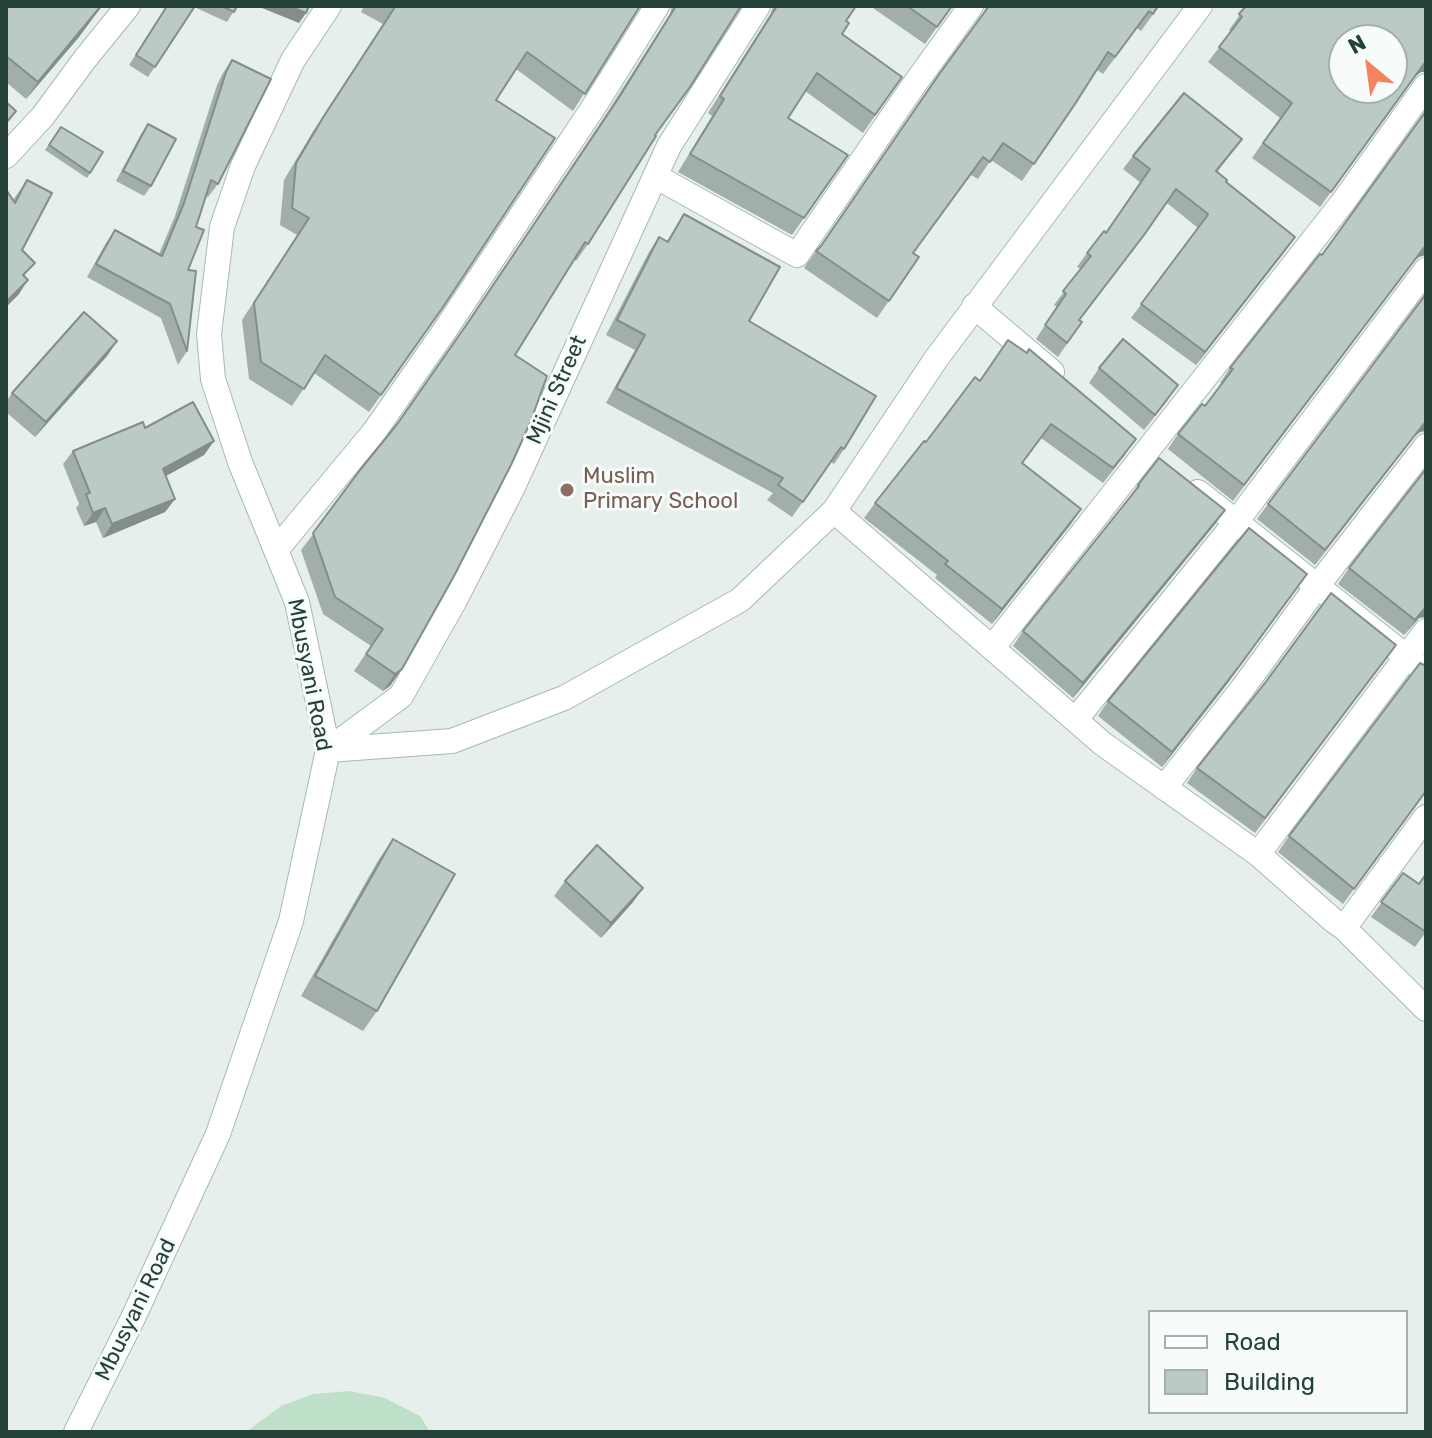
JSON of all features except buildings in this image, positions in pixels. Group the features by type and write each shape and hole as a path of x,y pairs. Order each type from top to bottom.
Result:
{"street":[{"path":"6,156 43,116 128,6"},
{"name":"Mbusyani Road","path":"76,1432 133,1318 218,1134 291,921 328,750 297,602 240,462 213,379 209,334 222,227 243,166 293,60 329,6"},
{"path":"276,550 374,432 593,108 657,6"},
{"name":"Mjini Street","path":"328,750 401,696 512,489 669,146 758,6"},
{"path":"655,176 797,255 971,6"},
{"path":"328,750 452,741 564,698 740,600 834,511 974,306 1200,6"},
{"path":"992,648 1343,202 1426,86"},
{"path":"1076,719 1418,299 1426,270"},
{"path":"974,306 1066,384"},
{"path":"1124,432 1416,664"},
{"path":"1164,788 1426,446"},
{"path":"834,511 1103,744 1258,854 1344,928 1426,1009"},
{"path":"1258,854 1416,664 1426,631"},
{"path":"1344,928 1426,817"}],"green space":[{"path":"350,1391 385,1398 420,1416 430,1432 246,1432 281,1406 313,1394"}],"place":[{"name":"Muslim Primary School","path":"567,490"}]}
